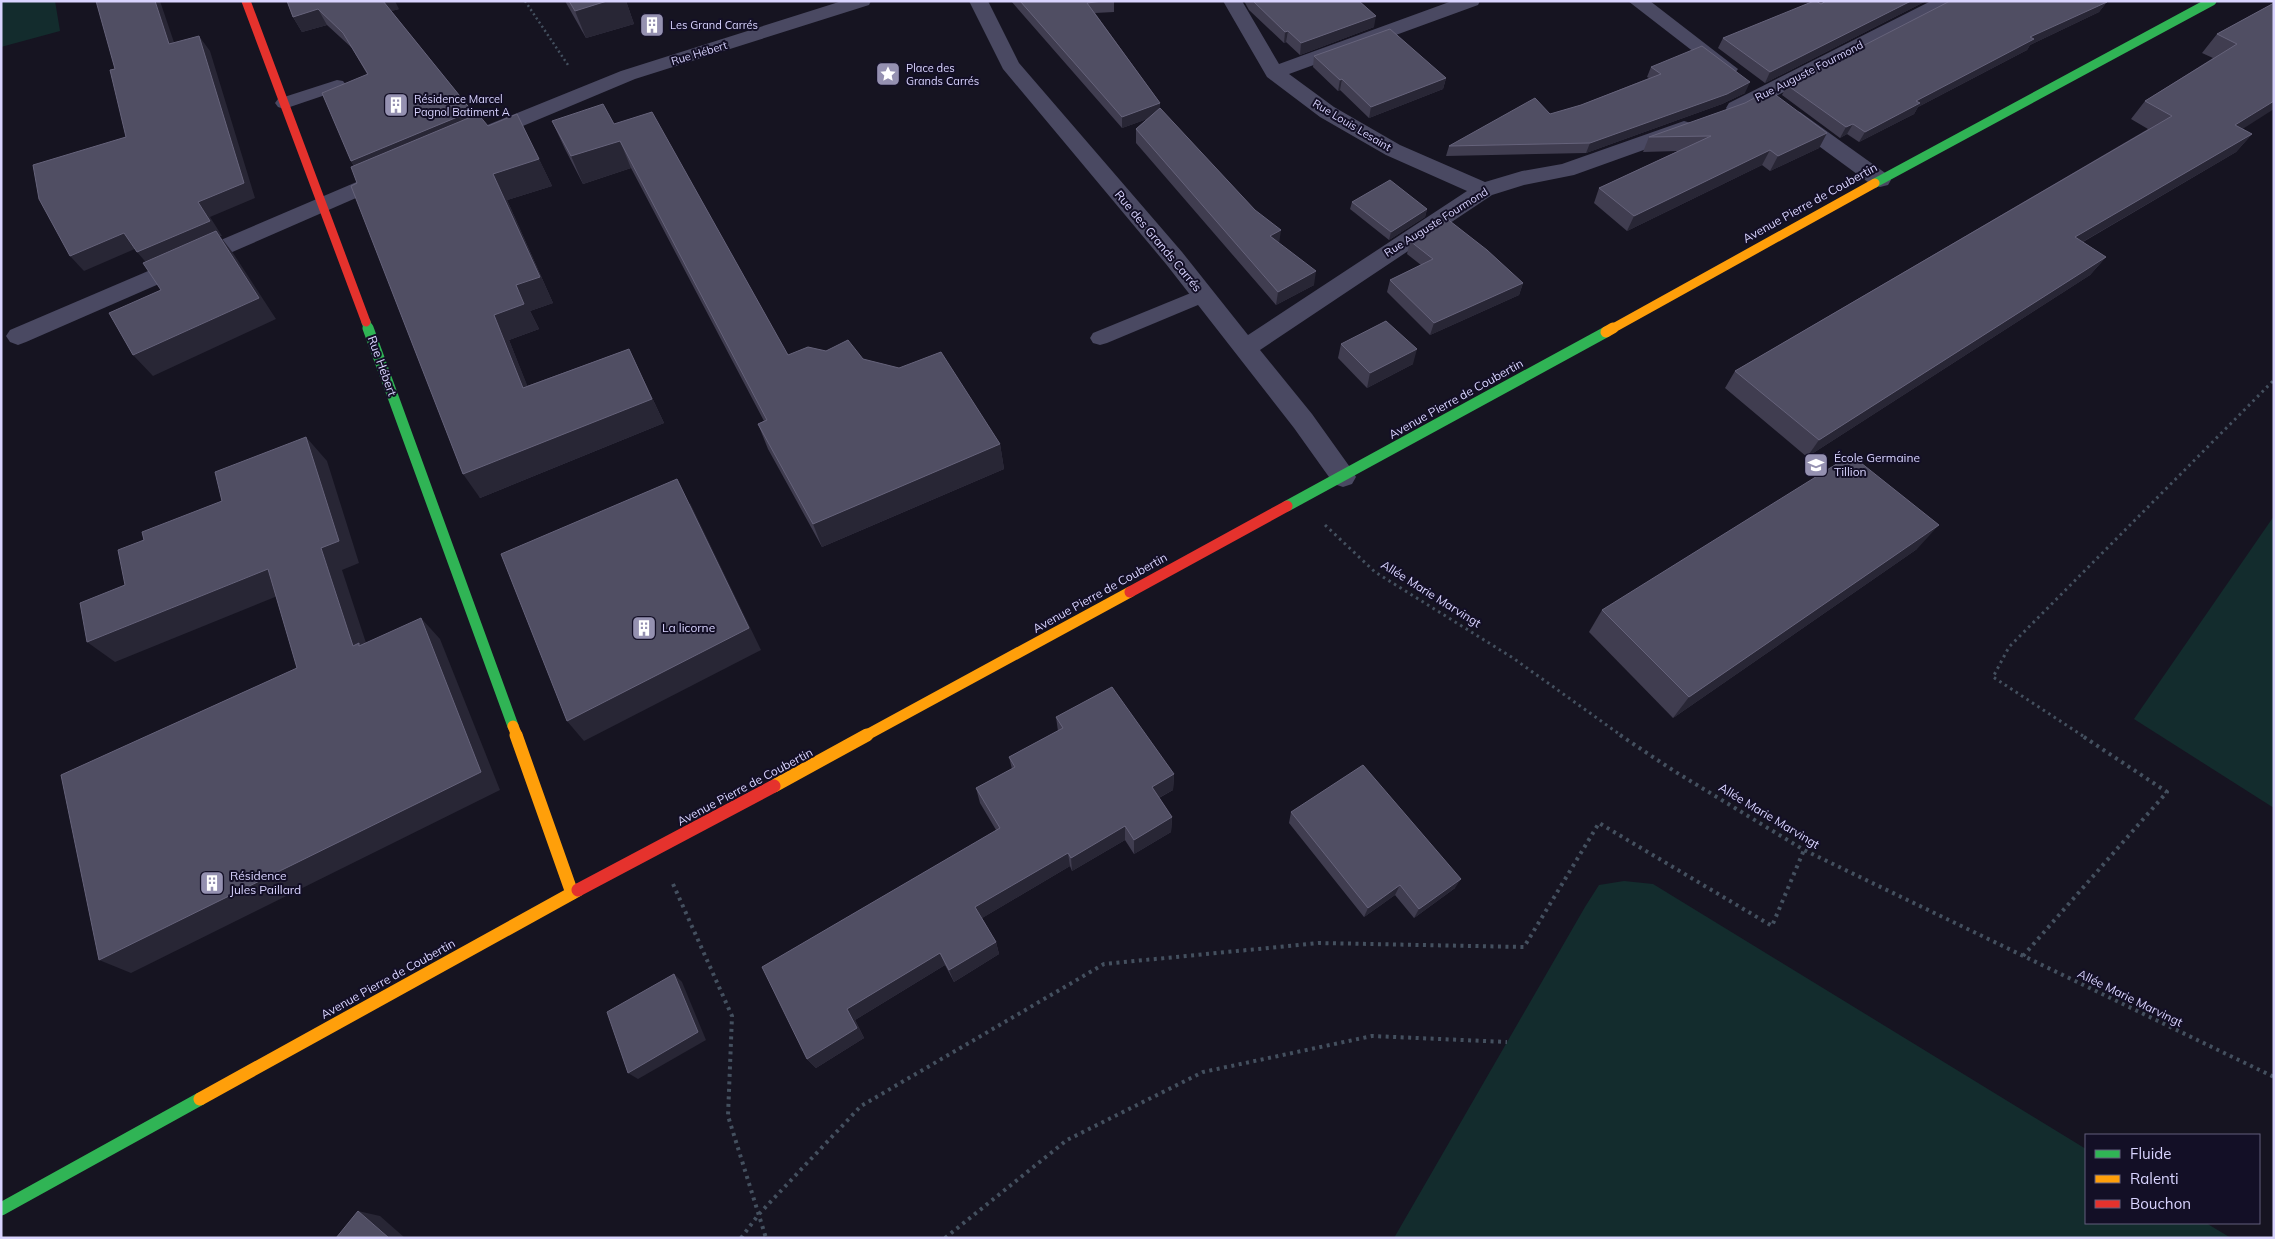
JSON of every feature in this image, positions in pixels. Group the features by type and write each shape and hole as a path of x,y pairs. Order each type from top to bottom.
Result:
{"street":[{"name":"Rue Hébert","path":"246,1 443,529 572,893"},
{"name":"Rue Hébert","path":"466,142 628,75 862,1"},
{"name":"Rue des Grands Carrés","path":"978,1 1010,65 1203,295 1303,421 1343,478"},
{"name":"Rue Louis Lesaint","path":"1232,1 1274,73 1327,112 1393,150 1484,190"},
{"path":"1274,73 1471,1"},
{"path":"1637,1 1762,95 1880,180"},
{"name":"Rue Auguste Fourmond","path":"1245,348 1484,190 1522,178 1566,170 1712,118 1762,95 1946,1"},
{"name":"Avenue Pierre de Coubertin","path":"1,1209 572,893 832,756 1298,500 1343,478 1880,180 2212,1"},
{"path":"18,336 321,203 402,170"}],"lane":[{"path":"284,103 337,85"},
{"path":"1100,338 1203,295"}],"path":[{"path":"525,1 565,62 593,88"},
{"path":"2023,956 2167,792 1993,677 2008,647 2274,380"},
{"name":"Allée Marie Marvingt","path":"1298,500 1375,572 1513,658 1592,716 1674,771 1804,850 2274,1078"},
{"path":"742,1238 759,1214 861,1106 1104,964 1319,943 1524,947 1599,823 1772,926 1804,850"},
{"path":"657,849 732,1016 728,1116 766,1238"},
{"path":"945,1238 1067,1140 1203,1072 1372,1036 1507,1042"}],"green space":[{"path":"1,1 55,1 60,31 1,47"},
{"path":"2274,516 2274,808 2134,719"},
{"path":"1624,881 1653,884 2085,1148 2085,1224 2208,1224 2231,1238 1394,1238 1599,885"}],"building":[{"path":"96,1 155,1 169,44 199,36 244,183 198,202 210,221 137,252 124,233 70,256 39,199 33,165 126,137 110,70 115,69"},
{"path":"287,1 383,1 472,111 351,161 322,93 368,74 343,33 318,9 293,17"},
{"path":"569,1 607,1 575,11"},
{"path":"1020,1 1103,1 1087,3 1160,103 1122,117"},
{"path":"1253,1 1359,1 1376,16 1301,43 1288,31 1285,32"},
{"path":"1814,1 1821,4 1826,1 1911,1 1770,72 1723,38"},
{"path":"1950,1 2107,2 2030,37 2034,39 1916,101 1920,103 1865,132 1853,124 1846,127 1787,85"},
{"path":"2274,3 2274,101 2235,125 2252,134 2075,237 2106,257 1819,440 1735,371 2172,116 2145,101 2237,44 2217,34"},
{"path":"1390,29 1446,78 1371,107 1342,79 1340,80 1314,56"},
{"path":"1702,46 1750,82 1727,94 1590,143 1449,146 1535,98 1550,114 1581,105 1661,74 1651,67"},
{"path":"1769,90 1827,133 1778,156 1770,150 1634,216 1599,188 1711,136 1649,137 1745,103"},
{"path":"603,104 614,124 652,112 788,355 808,347 826,351 848,340 863,359 899,368 941,352 1000,444 813,524 758,424 767,420 620,141 571,156 552,121"},
{"path":"1160,108 1255,210 1281,230 1270,236 1316,271 1278,292 1136,129"},
{"path":"478,114 488,126 517,114 539,159 493,174 540,277 516,285 524,304 494,315 523,388 629,349 652,399 463,474 351,186 357,183 351,167"},
{"path":"1390,180 1427,209 1391,232 1352,202"},
{"path":"1446,218 1487,250 1523,283 1434,323 1390,280 1433,259 1410,241"},
{"path":"216,231 259,298 133,355 109,313 161,290 143,263"},
{"path":"1386,321 1417,349 1370,373 1341,344"},
{"path":"306,437 339,541 321,548 353,646 359,643 359,646 421,618 481,772 99,960 61,775 297,668 268,569 87,642 80,603 125,585 118,550 144,540 142,532 222,501 215,472"},
{"path":"1851,455 1939,525 1689,697 1602,610"},
{"name":"La licorne","path":"677,479 749,628 567,721 501,554"},
{"path":"1112,687 1174,774 1152,787 1172,817 1134,840 1125,826 1071,858 1068,853 975,907 996,942 949,970 940,953 847,1009 857,1028 807,1059 762,967 1000,828 976,788 1015,767 1009,757 1063,728 1056,717"},
{"path":"1363,765 1461,879 1419,909 1400,885 1368,908 1291,812"},
{"path":"674,974 698,1032 628,1073 607,1012"},
{"path":"358,1211 389,1238 336,1238"}],"traffic: fast":[{"path":"1875,183 2212,1"},
{"path":"366,322 443,529 513,726"},
{"path":"1287,506 1606,332"},
{"path":"1,1209 200,1099"}],"traffic: slow":[{"path":"1606,332 1875,183"},
{"path":"774,786 1130,592"},
{"path":"513,726 572,893"},
{"path":"200,1099 578,890"}],"traffic: jam":[{"path":"246,1 366,322"},
{"path":"1130,592 1287,506"},
{"path":"578,890 774,786"}],"place":[{"name":"Les Grand Carrés","path":"652,25"},
{"name":"Place des Grands Carrés","path":"888,74"},
{"name":"Résidence Marcel Pagnol Batiment A","path":"396,105"},
{"name":"École Germaine Tillion","path":"1816,465"},
{"name":"La licorne","path":"644,628"},
{"name":"Résidence Jules Paillard","path":"212,883"}]}
